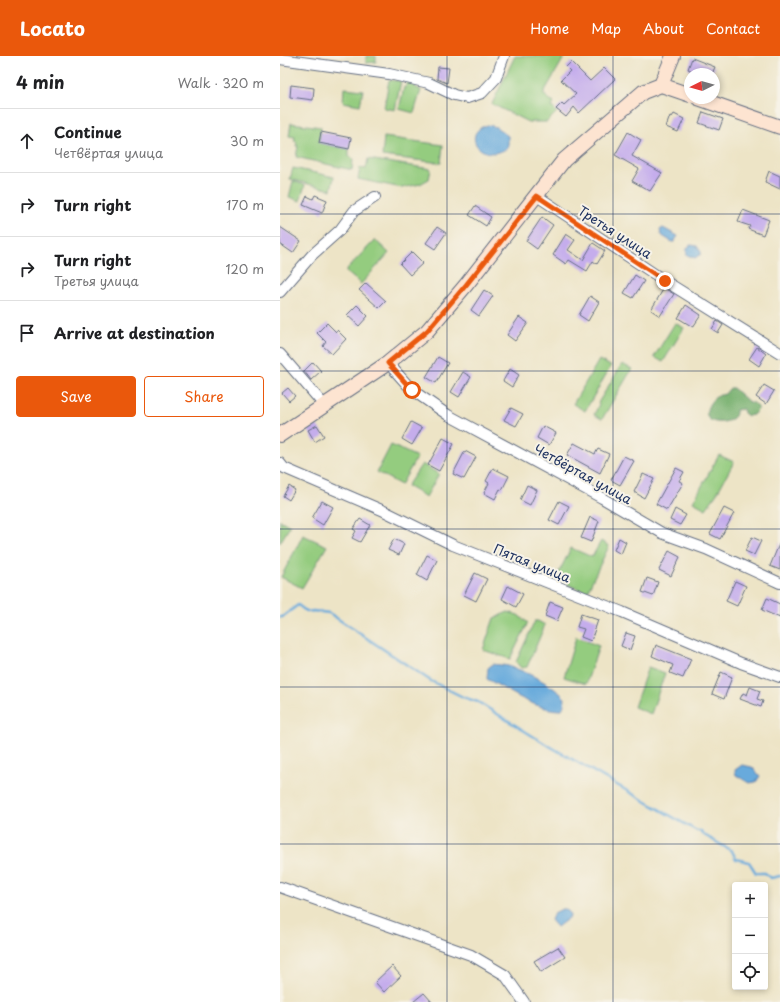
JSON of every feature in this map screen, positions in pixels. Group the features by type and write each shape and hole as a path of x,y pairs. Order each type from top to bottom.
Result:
{"street":[{"path":"280,59 389,74 429,83 454,95 467,98 482,93 496,78 504,56"},
{"path":"661,85 673,56"},
{"path":"280,434 388,363 427,331 466,285 564,160 644,92 661,85 684,93"},
{"path":"715,104 780,127"},
{"name":"Третья улица","path":"537,196 665,281 780,353"},
{"path":"280,292 312,255 340,230 354,211 375,197"},
{"path":"280,354 324,405"},
{"name":"Четвёртая улица","path":"388,363 412,390 448,415 662,532 706,548 780,583"},
{"name":"Пятая улица","path":"280,463 284,468 384,511 453,545 780,677"},
{"path":"280,887 470,955 505,975 524,1002"}],"green space":[{"path":"366,56 376,56 376,62 366,63"},
{"path":"515,56 565,56 543,94 554,103 552,107 557,112 547,122 528,122 492,104"},
{"path":"389,80 401,81 395,110 384,108"},
{"path":"408,81 416,83 415,87 421,90 414,113 399,109 404,87 406,87"},
{"path":"344,88 363,90 360,105 343,102"},
{"path":"291,123 321,127 319,143 349,149 349,157 353,159 352,170 296,157 298,146 296,146 297,142 294,141 295,137 289,136"},
{"path":"384,137 443,145 441,163 382,156"},
{"path":"368,159 431,169 429,179 420,184 402,188 358,179 360,168 366,169"},
{"path":"293,168 334,177 331,190 290,179"},
{"path":"293,181 305,185 300,201 289,197"},
{"path":"375,240 389,253 361,284 345,271"},
{"path":"675,323 684,328 663,362 654,357"},
{"path":"599,360 611,366 585,411 573,404"},
{"path":"622,364 632,369 602,419 594,415 599,404 598,403"},
{"path":"730,388 733,388 749,402 754,403 758,407 758,410 753,415 748,416 744,413 743,409 736,410 735,416 731,420 725,422 711,421 707,416 707,410 710,404 717,396 725,394"},
{"path":"391,445 417,457 401,485 377,472"},
{"path":"719,455 734,462 716,495 706,509 693,502"},
{"path":"422,464 439,474 426,497 407,486"},
{"path":"280,520 290,526 280,543"},
{"path":"303,535 327,546 302,588 281,577"},
{"path":"601,541 609,546 587,592 573,587 556,578 571,548 592,557"},
{"path":"508,612 518,615 528,623 510,659 483,650 494,618"},
{"path":"535,621 545,625 527,667 521,668 516,662"},
{"path":"576,637 599,646 586,684 564,677"},
{"path":"648,667 665,673 651,714 634,707"}],"water":[{"path":"488,125 496,127 508,136 508,146 506,149 496,153 488,152 481,150 476,145 474,139 475,133 480,128"},
{"path":"663,228 678,236 674,242 661,235 660,230"},
{"path":"691,245 697,246 701,252 701,254 695,258 687,255 687,249"},
{"path":"493,664 515,668 546,683 565,698 564,706 561,710 542,707 523,699 487,679 488,668"},
{"path":"742,765 752,767 760,776 756,782 749,783 736,775 735,770"},
{"path":"562,909 566,909 569,912 570,917 557,927 551,920 554,913"}],"building":[{"path":"692,58 715,67 715,68 688,68"},
{"path":"571,62 590,81 604,68 615,79 579,113 574,107 566,117 556,109 562,103 564,105 576,94 561,80 570,71 566,67"},
{"path":"438,67 449,68 447,83 437,79"},
{"path":"291,85 314,88 313,100 290,97"},
{"path":"703,112 723,119 719,130 699,123"},
{"path":"674,114 684,119 678,132 666,127 670,116 672,117"},
{"path":"321,132 351,138 349,149 319,143"},
{"path":"628,132 641,140 632,156 662,173 650,191 632,181 639,169 615,155"},
{"path":"769,171 780,176 780,189 765,182"},
{"path":"315,195 327,200 322,213 303,205 307,196 313,199"},
{"path":"475,206 491,217 486,226 469,215"},
{"path":"743,210 769,220 763,235 748,229 750,226 738,222"},
{"path":"542,217 553,225 537,249 526,241"},
{"path":"280,227 301,241 293,253 280,244"},
{"path":"437,227 446,233 435,249 426,243"},
{"path":"566,234 575,240 568,250 583,260 593,243 605,251 597,264 593,261 587,271 569,260 566,264 553,255"},
{"path":"412,252 423,263 410,275 400,264"},
{"path":"635,275 644,281 633,298 624,293"},
{"path":"366,283 386,301 379,308 359,290"},
{"path":"664,288 674,294 660,316 651,310"},
{"path":"484,290 493,296 479,316 471,310"},
{"path":"590,296 599,302 588,321 579,315"},
{"path":"357,305 368,316 359,326 347,315"},
{"path":"686,305 701,315 693,327 678,318"},
{"path":"519,317 528,323 515,341 507,335"},
{"path":"717,321 723,325 718,333 712,329"},
{"path":"327,323 346,339 332,354 323,346 326,342 317,333"},
{"path":"757,347 766,354 759,366 749,359"},
{"path":"438,357 448,363 436,383 426,377"},
{"path":"313,362 321,371 311,380 304,371"},
{"path":"510,369 519,375 512,387 503,381"},
{"path":"463,372 471,377 459,397 451,392"},
{"path":"764,385 774,391 766,404 756,397"},
{"path":"288,388 295,396 289,401 282,393"},
{"path":"511,408 523,414 516,426 504,420"},
{"path":"411,422 422,428 412,445 402,439"},
{"path":"317,425 324,436 315,442 308,430"},
{"path":"543,426 556,433 549,445 537,438"},
{"path":"443,438 454,444 439,471 428,465"},
{"path":"574,443 595,454 598,449 609,454 600,473 567,455"},
{"path":"465,451 476,457 464,479 453,474"},
{"path":"624,456 634,461 620,485 611,480"},
{"path":"493,468 509,476 502,490 500,489 495,499 484,493 489,483 486,481"},
{"path":"676,468 684,472 679,481 683,483 667,510 656,504"},
{"path":"643,474 654,479 644,498 634,492"},
{"path":"527,485 537,490 530,505 520,500"},
{"path":"289,486 295,490 289,500 283,496"},
{"path":"322,501 333,507 323,525 312,518"},
{"path":"559,501 569,506 559,525 549,520"},
{"path":"724,508 734,513 720,539 710,534"},
{"path":"675,509 686,515 680,525 670,520"},
{"path":"590,517 599,521 591,542 581,538"},
{"path":"360,519 370,525 360,542 352,538 356,531 353,529"},
{"path":"752,537 761,541 754,555 745,551"},
{"path":"619,538 626,542 621,554 614,550"},
{"path":"394,539 404,544 399,555 388,550"},
{"path":"780,542 780,570 770,566"},
{"path":"669,551 680,557 671,576 659,570"},
{"path":"427,555 437,560 427,581 417,575"},
{"path":"475,573 487,579 476,601 464,595"},
{"path":"647,578 658,582 653,596 642,592"},
{"path":"735,581 746,586 737,606 726,601"},
{"path":"508,586 523,594 516,607 502,599"},
{"path":"767,598 780,604 780,618 762,610"},
{"path":"550,602 563,607 557,621 545,616"},
{"path":"581,614 598,620 591,641 581,637 584,629 577,627"},
{"path":"626,633 635,636 630,650 621,646"},
{"path":"656,645 691,659 683,678 670,673 673,665 652,656"},
{"path":"721,672 732,677 724,699 712,694"},
{"path":"750,687 760,691 757,699 763,701 761,707 740,699 743,693 747,695"},
{"path":"558,947 565,957 541,972 534,961"},
{"path":"392,966 401,976 384,992 375,982"},
{"path":"424,993 432,1002 413,1002"}],"waterway":[{"path":"280,617 298,605 307,612 313,611 329,613 431,681 463,697 478,702 544,743 697,831 701,831 704,835 732,851 736,859 749,862 756,873 765,873 771,878 780,876"}],"route":[{"path":"412,390 388,363 427,331 537,196 665,281"}]}
